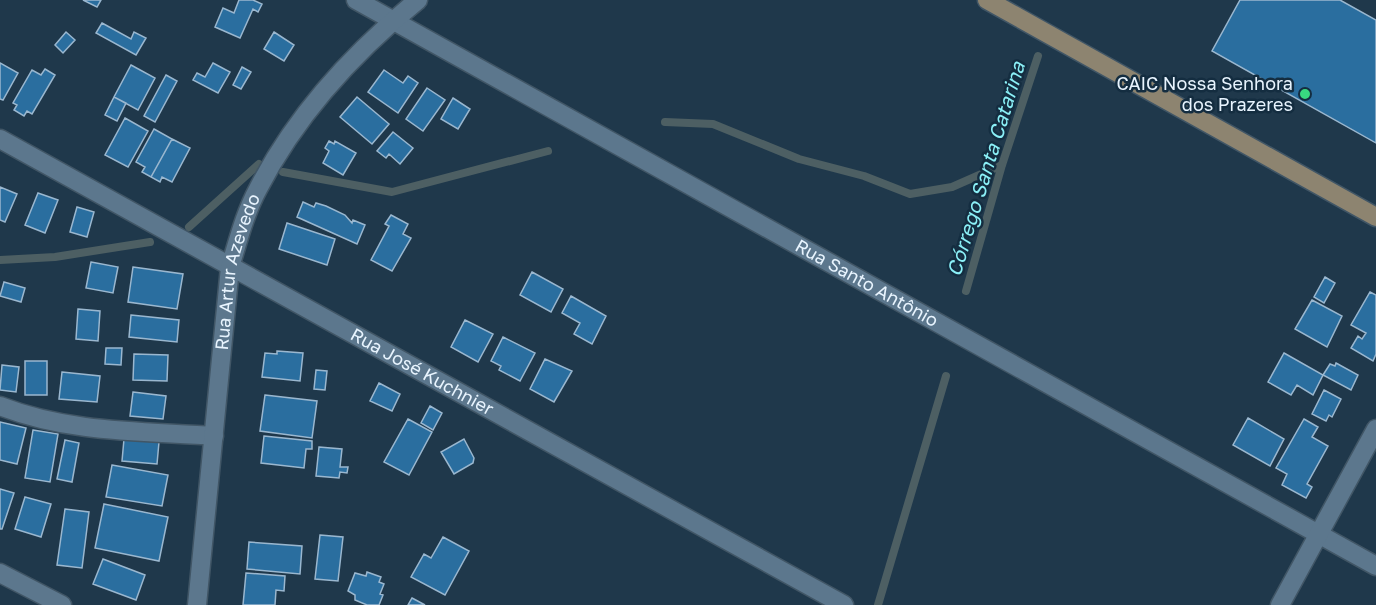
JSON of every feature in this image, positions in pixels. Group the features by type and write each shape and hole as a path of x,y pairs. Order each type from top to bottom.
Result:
{"street":[{"name":"Rua Santo Antônio","path":"356,0 1376,566"},
{"name":"Rua Artur Azevedo","path":"197,605 230,267 241,230 257,190 283,146 316,100 393,20 418,0"},
{"path":"987,0 1376,217"},
{"name":"Rua José Kuchnier","path":"0,139 844,605"},
{"path":"0,406 28,417 74,427 214,436"},
{"path":"1280,605 1376,429"},
{"path":"0,573 62,605"}],"building":[{"path":"83,0 101,0 97,7"},
{"path":"239,0 253,0 262,4 258,12 253,9 240,38 215,27 223,8 234,13"},
{"path":"1240,0 1340,0 1376,20 1376,143 1212,51"},
{"path":"102,23 131,39 134,32 146,38 136,55 96,33"},
{"path":"66,32 75,40 63,53 55,45"},
{"path":"274,32 294,45 284,61 264,49"},
{"path":"0,63 18,73 3,100 0,99"},
{"path":"213,63 230,72 218,93 193,80 197,73 205,77"},
{"path":"131,65 155,78 138,110 114,97"},
{"path":"242,67 251,72 241,89 233,85"},
{"path":"45,69 55,75 32,114 27,111 24,116 14,110 17,105 13,103 32,70 41,75"},
{"path":"384,70 403,83 408,76 418,83 398,113 368,92"},
{"path":"166,75 177,81 155,122 144,116"},
{"path":"427,88 445,100 423,131 406,119"},
{"path":"114,97 126,103 117,121 105,115"},
{"path":"357,97 389,124 372,144 340,117"},
{"path":"453,98 470,109 458,129 441,119"},
{"path":"125,118 148,131 128,167 105,155"},
{"path":"154,129 172,139 151,177 142,172 145,167 136,162"},
{"path":"393,132 413,148 400,164 389,154 386,158 377,151"},
{"path":"172,139 190,148 172,182 162,177 160,182 151,177"},
{"path":"329,141 334,144 335,141 356,153 343,175 323,163 329,151 325,148"},
{"path":"0,187 17,194 5,222 0,220"},
{"path":"38,193 58,200 45,233 25,225"},
{"path":"303,202 314,207 316,203 326,206 345,215 352,223 353,220 365,225 357,244 297,217"},
{"path":"77,207 94,212 87,237 70,232"},
{"path":"391,215 408,224 403,234 411,238 392,271 371,260 389,226 385,224"},
{"path":"287,223 335,239 327,265 279,249"},
{"path":"91,262 118,267 113,293 86,288"},
{"path":"133,267 183,274 177,309 128,302"},
{"path":"532,272 563,289 551,312 520,295"},
{"path":"1325,277 1335,283 1324,303 1314,297"},
{"path":"4,282 25,288 21,302 0,296"},
{"path":"1370,292 1376,295 1376,354 1373,361 1351,348 1358,336 1362,339 1366,333 1351,325"},
{"path":"571,296 606,316 592,344 574,334 580,323 562,313"},
{"path":"1312,300 1342,316 1327,347 1295,329"},
{"path":"78,309 100,311 98,341 76,339"},
{"path":"131,315 179,320 177,342 129,337"},
{"path":"465,320 493,334 478,362 451,347"},
{"path":"503,337 535,353 520,381 499,370 501,366 491,361"},
{"path":"106,348 122,348 121,365 105,364"},
{"path":"277,351 303,353 300,381 262,377 265,353 277,354"},
{"path":"1284,353 1323,375 1313,395 1297,385 1291,395 1268,382"},
{"path":"134,354 168,355 167,381 133,380"},
{"path":"545,359 572,371 554,402 530,389"},
{"path":"25,361 47,361 47,395 25,395"},
{"path":"1336,363 1358,375 1351,390 1323,375 1330,364 1335,366"},
{"path":"2,365 19,367 16,392 0,390"},
{"path":"316,370 327,371 325,390 314,389"},
{"path":"62,372 100,376 97,402 59,399"},
{"path":"379,383 400,394 392,411 370,401"},
{"path":"1324,390 1341,399 1332,417 1329,415 1326,421 1312,414"},
{"path":"133,392 166,396 163,419 130,416"},
{"path":"265,395 317,401 312,438 260,431"},
{"path":"430,406 442,413 433,430 421,423"},
{"path":"1248,418 1284,439 1270,466 1233,445"},
{"path":"408,419 432,432 409,475 384,462"},
{"path":"1304,419 1318,427 1312,437 1328,446 1307,484 1312,487 1306,498 1282,485 1287,474 1276,468"},
{"path":"0,422 26,428 17,464 0,460"},
{"path":"33,430 58,434 50,482 25,478"},
{"path":"264,436 312,441 312,449 306,449 304,468 261,463"},
{"path":"124,439 159,442 157,464 122,461"},
{"path":"464,439 474,458 473,463 454,474 441,452"},
{"path":"65,440 79,443 72,482 57,479"},
{"path":"319,447 342,449 340,467 348,467 347,473 340,472 339,478 316,476"},
{"path":"112,465 168,475 162,506 106,497"},
{"path":"0,489 14,493 2,529 0,529"},
{"path":"25,497 51,504 41,537 15,529"},
{"path":"104,504 168,517 159,561 95,548"},
{"path":"65,509 89,512 82,568 57,565"},
{"path":"320,535 343,537 338,581 315,579"},
{"path":"443,537 469,551 445,595 411,577 424,554 431,558"},
{"path":"249,542 302,546 300,574 247,569"},
{"path":"103,559 145,575 136,600 93,584"},
{"path":"367,572 381,577 379,582 384,584 379,605 367,605 355,600 355,595 348,591 355,573 366,576"},
{"path":"246,573 285,576 284,591 276,590 275,605 243,605"},
{"path":"412,598 425,605 408,605"}],"waterway":[{"name":"Córrego Santa Catarina","path":"966,291 1002,165 1038,56"},
{"path":"665,122 713,124 799,159 864,176 910,194 952,187 1002,165"},
{"path":"283,172 392,192 548,151"},
{"path":"189,227 259,164"},
{"path":"0,260 55,257 150,242"},
{"name":"Córrego Santa Catarina","path":"878,605 946,376"}],"place":[{"name":"CAIC Nossa Senhora dos Prazeres","path":"1305,94"}]}
